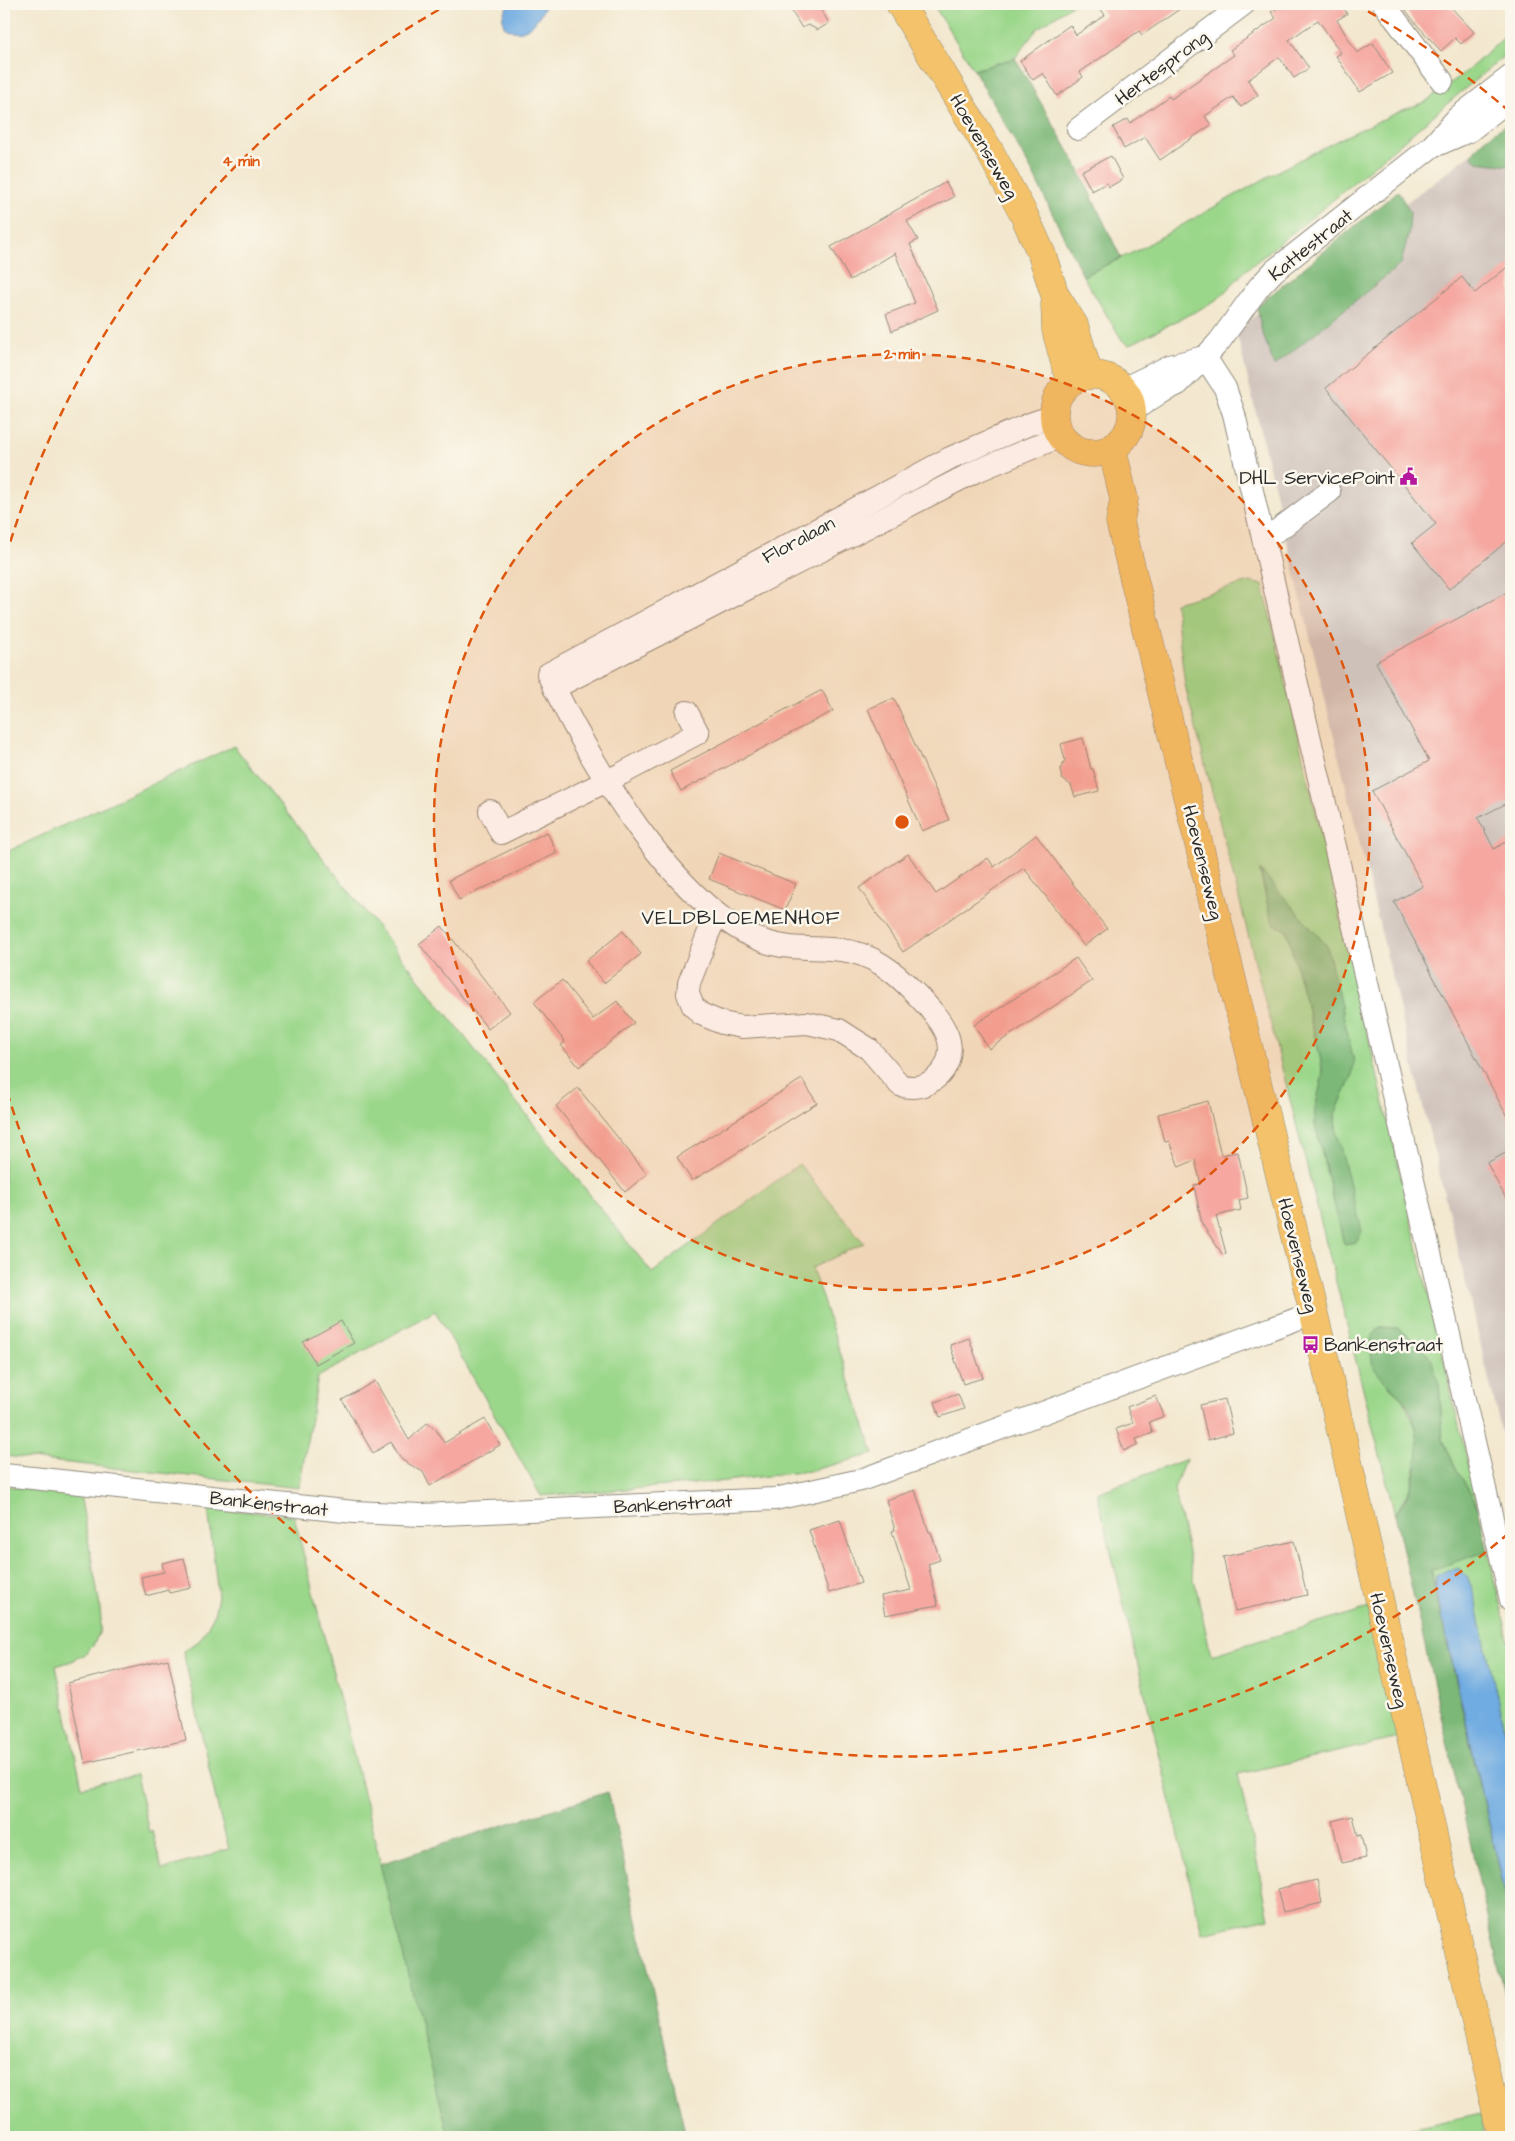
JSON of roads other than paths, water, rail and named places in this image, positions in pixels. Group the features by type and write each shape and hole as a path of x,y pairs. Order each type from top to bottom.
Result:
{"main road":[{"name":"Hoevenseweg","path":"900,4 1016,198 1042,255 1055,294 1074,324 1079,378"},
{"path":"1102,375 1113,380 1127,400 1131,422 1127,432 1120,442 1102,450 1075,448 1057,426 1058,397 1079,378 1102,375"},
{"name":"Hoevenseweg","path":"1102,450 1107,505 1120,522 1313,1313 1502,2137"}],"street":[{"name":"Hertesprong","path":"1078,129 1244,4"},
{"path":"1384,4 1442,81"},
{"name":"Kattestraat","path":"1127,400 1158,394 1178,384 1205,357 1258,287 1274,271 1431,148 1458,117 1511,76"},
{"name":"Kattestraat","path":"1431,148 1468,131 1511,98"},
{"path":"1205,357 1221,380 1229,397 1511,1600"},
{"name":"Floralaan","path":"607,781 551,681 950,458 1030,424 1057,426"},
{"path":"1263,537 1278,530 1330,492"},
{"path":"490,811 501,833 607,781 698,734 687,712"},
{"path":"607,781 654,848 682,881 716,914 764,942 788,947 842,950 863,955 886,966 914,992 940,1022 949,1041 949,1057 944,1068 934,1080 921,1087 908,1087 900,1085 869,1048 839,1030 807,1023 742,1027 722,1023 701,1014 693,1006 688,994 689,982 716,914"},
{"name":"Bankenstraat","path":"4,1475 354,1512 421,1515 775,1499 862,1480 1313,1313"}],"water":[{"path":"509,4 546,4 539,16 529,27 518,32 504,26 503,14"},
{"path":"1458,1569 1467,1576 1474,1594 1511,1760 1511,1919 1435,1586 1436,1576 1447,1570"}],"place":[{"name":"DHL ServicePoint","path":"1409,477"},
{"name":"Bankenstraat","path":"1310,1344"}],"district":[{"name":"VELDBLOEMENHOF","path":"741,917"}]}
